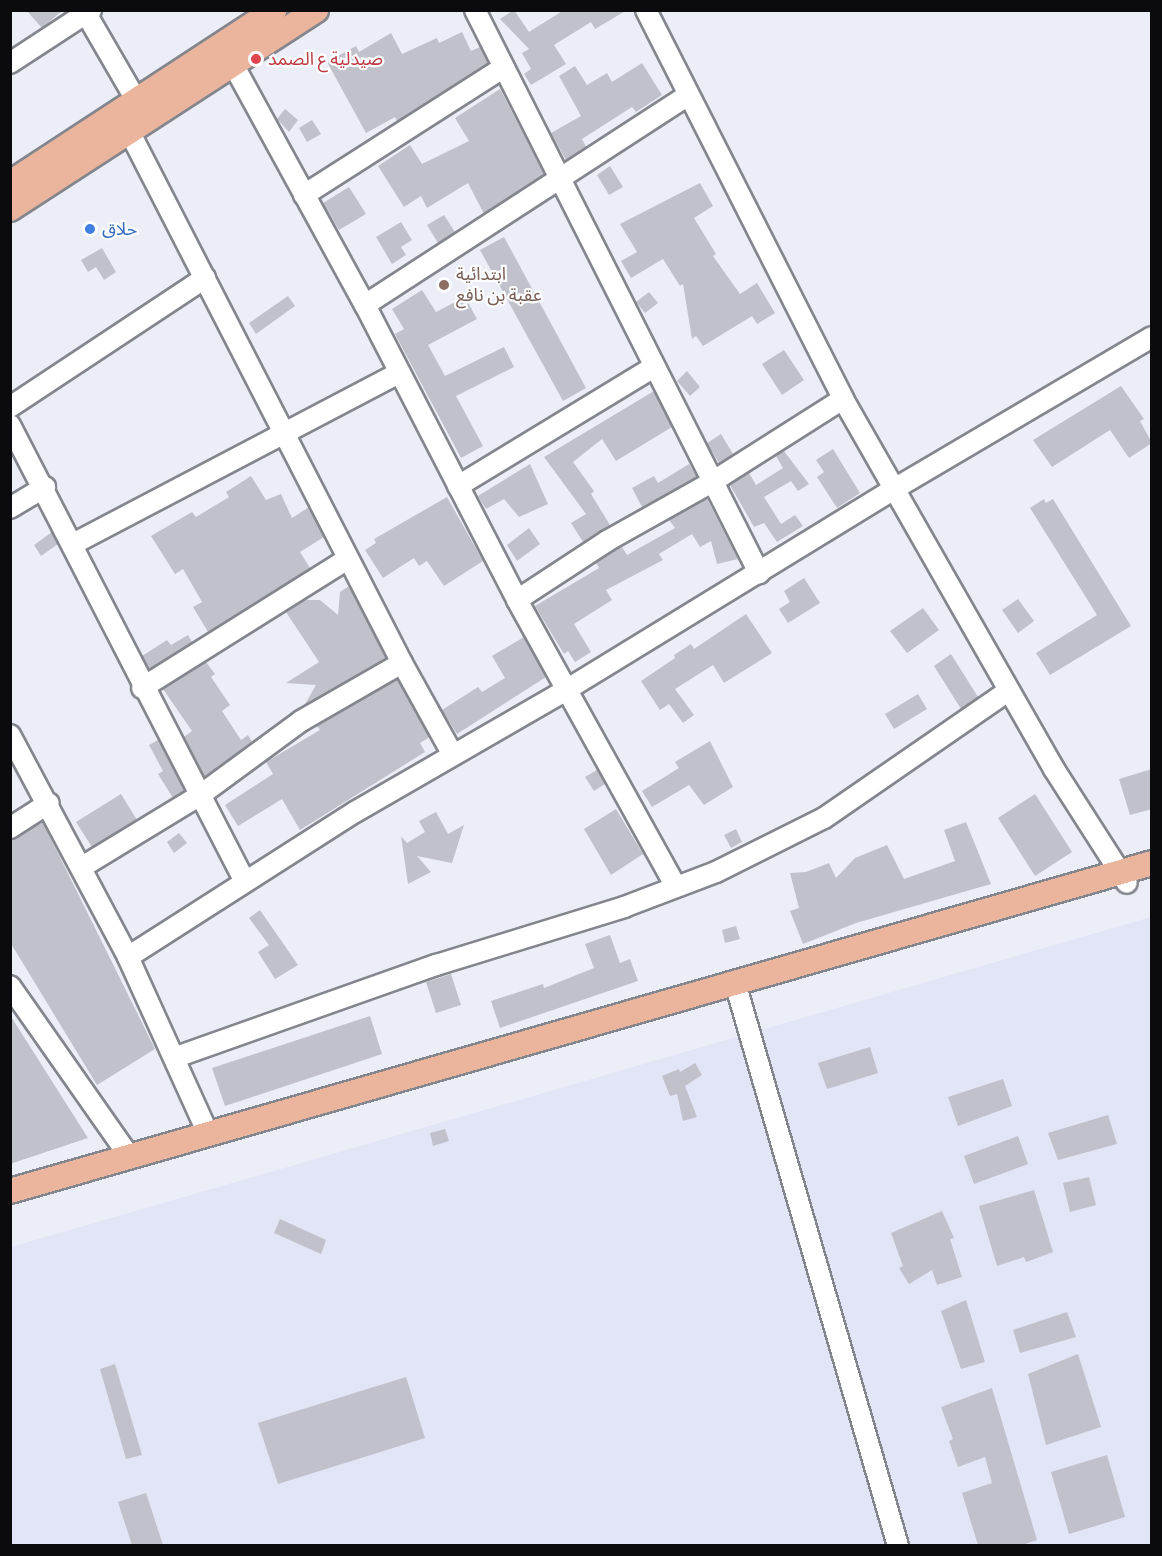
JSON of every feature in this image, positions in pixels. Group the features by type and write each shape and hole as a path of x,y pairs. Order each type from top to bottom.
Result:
{"main road":[{"path":"10,183 138,103 274,10"},
{"path":"10,209 234,66 316,10"},
{"path":"208,1133 244,1134 738,993 1124,877 1152,863"},
{"path":"10,1191 208,1133 1124,877 1152,876"},
{"path":"10,1202 111,1173 129,1156"}],"street":[{"path":"475,10 759,573"},
{"path":"646,10 843,399 1008,691 1124,877"},
{"path":"10,63 87,12 138,103"},
{"path":"234,66 365,305 517,600 676,887"},
{"path":"304,195 504,67"},
{"path":"365,305 561,182 688,95"},
{"path":"130,133 402,663 453,755"},
{"path":"10,407 205,278"},
{"path":"128,957 244,880 566,690 894,489 1152,337"},
{"path":"458,486 654,367"},
{"path":"73,544 399,373"},
{"path":"517,600 607,541 712,482 843,399"},
{"path":"10,425 45,487 142,688 244,880"},
{"path":"10,508 45,487"},
{"path":"142,688 348,559"},
{"path":"82,867 199,796 301,721 402,663"},
{"path":"176,1057 436,965 716,872 824,818 1008,691"},
{"path":"10,735 49,803 128,957 176,1057 208,1133"},
{"path":"10,828 49,803"},
{"path":"10,986 129,1156"},
{"path":"738,993 898,1545"}],"shaded area":[{"path":"1151,917 1151,1545 11,1546 11,1247"}],"building":[{"path":"26,10 63,10 42,28"},
{"path":"514,10 529,32 564,10 627,10 595,29 591,22 554,45 566,64 531,85 524,74 531,69 522,53 529,49 500,19"},
{"path":"462,32 471,51 480,47 488,63 397,121 395,117 366,133 327,62 356,46 359,52 391,33 402,54 437,38 439,43"},
{"path":"642,63 662,95 636,112 632,107 582,139 586,147 566,160 551,133 581,116 559,76 575,66 587,85 607,73 612,82"},
{"path":"500,89 544,174 484,214 468,183 427,208 421,196 404,207 378,166 410,145 422,164 469,141 455,118"},
{"path":"285,109 298,120 289,132 277,119"},
{"path":"312,120 321,134 307,142 299,128"},
{"path":"610,166 623,187 609,195 597,175"},
{"path":"700,183 713,206 694,218 716,254 713,256 740,294 757,283 775,313 757,324 752,316 703,346 696,336 692,339 683,284 680,286 663,259 631,278 621,261 637,252 620,224"},
{"path":"349,187 366,214 339,230 323,203"},
{"path":"444,215 455,232 438,243 427,225"},
{"path":"401,222 412,240 401,247 406,255 392,264 376,237"},
{"path":"504,237 586,388 563,401 480,250"},
{"path":"102,248 116,272 104,280 96,267 88,272 81,260"},
{"path":"422,290 436,312 465,297 477,319 428,345 445,376 504,347 514,367 456,396 483,446 461,458 395,334 404,329 392,309"},
{"path":"649,292 658,303 645,313 636,302"},
{"path":"288,296 295,306 256,334 249,323"},
{"path":"784,350 804,380 782,395 762,364"},
{"path":"687,371 700,387 690,396 677,381"},
{"path":"1121,386 1144,419 1140,421 1152,443 1129,458 1110,430 1052,467 1033,440"},
{"path":"654,391 672,427 616,461 602,439 573,462 594,491 591,494 610,525 583,542 571,523 586,514 544,457"},
{"path":"721,434 733,454 719,463 707,443"},
{"path":"833,449 860,493 837,508 817,477 824,472 816,460"},
{"path":"784,451 809,484 798,491 791,481 764,497 781,524 795,515 803,526 777,542 764,523 754,527 730,485 749,473 756,485 783,468 776,456"},
{"path":"530,464 548,504 519,517 504,499 486,509 478,496"},
{"path":"689,464 697,477 642,507 632,488 654,476 658,483"},
{"path":"251,476 266,500 281,494 292,518 309,507 324,537 300,552 310,568 208,632 193,607 202,602 183,569 175,574 151,536 192,512 196,517 229,497 226,492"},
{"path":"447,497 483,561 444,586 427,561 419,566 414,558 383,578 365,550 376,543 374,539"},
{"path":"707,499 738,559 717,564 711,541 700,547 692,534 659,554 663,560 606,590 612,600 574,624 591,652 575,662 568,651 564,654 535,606 599,568 596,563 613,551 622,547 627,555 675,528 669,520"},
{"path":"1044,499 1046,503 1053,499 1131,626 1050,675 1036,653 1097,615 1030,508"},
{"path":"529,528 540,544 517,561 507,545"},
{"path":"52,532 58,544 41,556 34,545"},
{"path":"804,578 820,603 788,623 779,609 790,602 784,591"},
{"path":"349,586 386,658 304,706 316,685 286,683 319,662 286,612 306,600 320,600 338,615 340,592"},
{"path":"1018,599 1034,621 1018,633 1002,610"},
{"path":"923,608 939,630 907,653 890,631"},
{"path":"746,614 772,653 724,683 713,665 675,689 694,715 683,723 669,704 660,710 641,681 691,644 694,649"},
{"path":"188,635 192,642 150,669 142,656 167,640 171,645"},
{"path":"524,637 546,677 457,734 442,710 478,687 482,692 505,678 492,656"},
{"path":"951,654 978,697 961,709 934,666"},
{"path":"206,662 215,674 211,677 230,705 222,711 241,740 248,735 252,742 205,777 184,737 192,731 163,689"},
{"path":"397,679 430,737 420,743 425,752 300,830 282,799 238,826 225,805 273,774 266,762 320,730 317,726"},
{"path":"918,694 927,709 894,729 885,714"},
{"path":"158,740 185,791 173,798 158,774 163,771 149,745"},
{"path":"710,741 733,787 704,805 689,785 652,807 642,791 679,768 675,762"},
{"path":"1152,769 1152,809 1130,815 1119,779"},
{"path":"597,770 605,784 594,791 585,777"},
{"path":"121,794 137,820 92,847 76,822"},
{"path":"1035,794 1072,852 1035,876 998,818"},
{"path":"616,809 643,854 611,875 584,829"},
{"path":"436,812 448,834 464,825 452,863 417,856 431,872 408,884 401,836 407,843 425,832 419,821"},
{"path":"42,821 155,1049 97,1085 10,942 10,840"},
{"path":"966,822 991,884 856,923 803,944 790,911 799,908 790,873 806,872 829,863 836,878 855,858 887,845 904,879 955,861 944,830"},
{"path":"736,829 742,842 731,848 724,835"},
{"path":"179,833 187,843 174,853 167,842"},
{"path":"260,910 298,965 275,979 258,952 269,945 249,918"},
{"path":"736,926 740,939 725,943 722,930"},
{"path":"610,935 620,963 630,959 638,981 500,1028 491,1001 543,984 544,988 594,968 585,944"},
{"path":"451,974 461,1005 436,1013 426,982"},
{"path":"10,1015 88,1138 10,1164"},
{"path":"370,1016 382,1054 225,1106 212,1068"},
{"path":"870,1047 878,1073 827,1089 818,1063"},
{"path":"695,1063 702,1075 685,1086 697,1117 683,1121 677,1094 670,1096 662,1076 679,1069 680,1072"},
{"path":"1003,1079 1012,1106 958,1126 948,1097"},
{"path":"1108,1115 1117,1144 1058,1160 1048,1133"},
{"path":"445,1129 449,1141 433,1146 430,1133"},
{"path":"1018,1136 1028,1164 974,1184 964,1156"},
{"path":"1089,1177 1096,1205 1070,1212 1063,1183"},
{"path":"1034,1190 1053,1252 1026,1262 1024,1257 997,1266 979,1206"},
{"path":"942,1211 954,1238 950,1239 962,1277 937,1285 932,1270 909,1284 899,1268 903,1266 891,1233"},
{"path":"280,1219 326,1240 321,1254 274,1233"},
{"path":"966,1300 985,1362 961,1369 941,1311"},
{"path":"1067,1312 1076,1337 1020,1353 1013,1330"},
{"path":"1078,1354 1101,1427 1046,1445 1028,1374"},
{"path":"115,1364 142,1455 126,1459 100,1369"},
{"path":"406,1377 425,1438 278,1484 258,1423"},
{"path":"992,1388 1037,1540 1022,1545 978,1545 962,1493 992,1483 985,1457 958,1467 949,1441 953,1439 941,1407"},
{"path":"1107,1455 1125,1517 1069,1534 1051,1472"},
{"path":"146,1493 163,1545 132,1545 118,1502"}],"place":[{"name":"صيدلية ع الصمد","path":"256,59"},
{"name":"حلاق","path":"90,229"},
{"name":"ابتدائية عقبة بن نافع","path":"444,285"}]}
